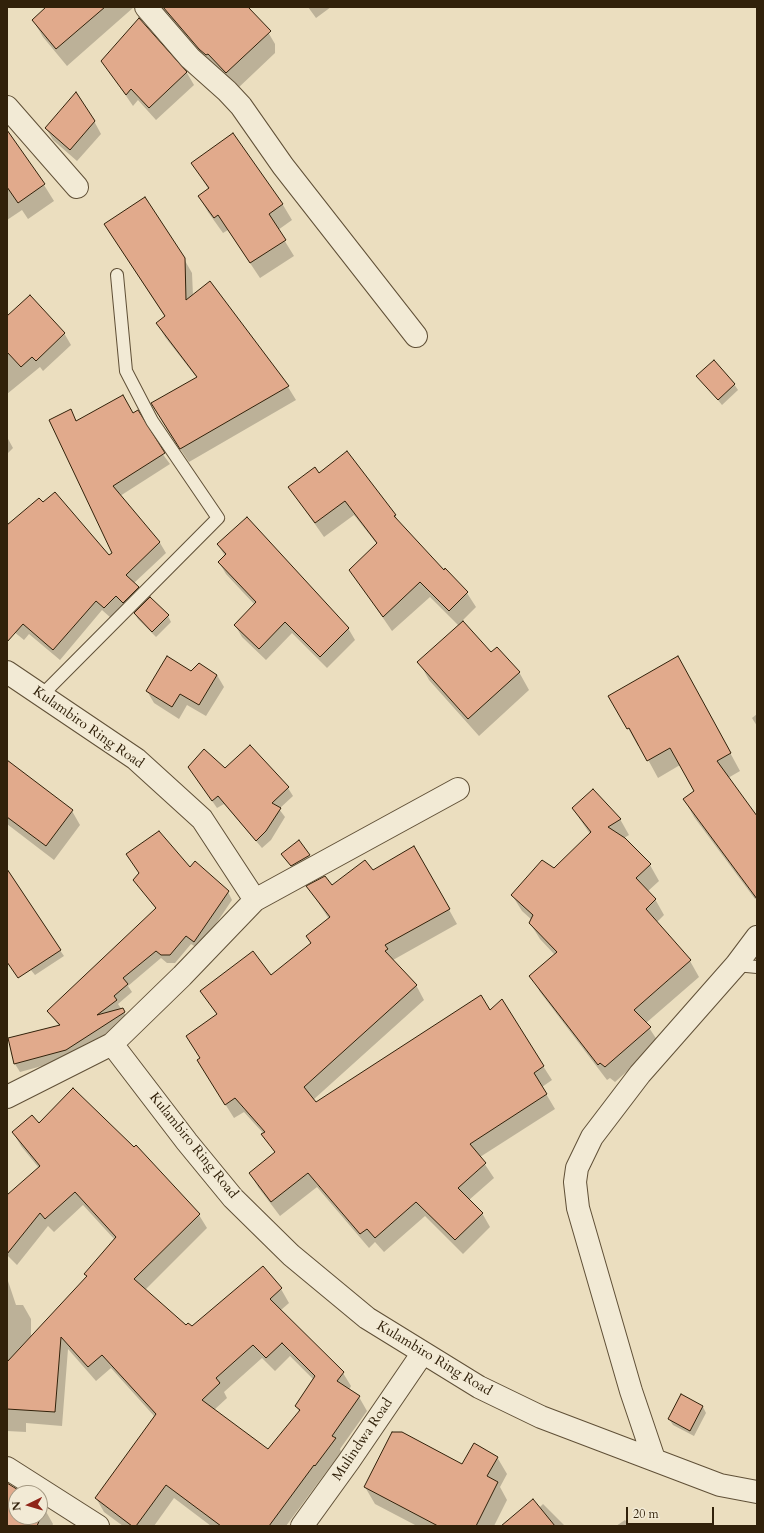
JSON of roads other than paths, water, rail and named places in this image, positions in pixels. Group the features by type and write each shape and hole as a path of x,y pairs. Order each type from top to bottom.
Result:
{"street":[{"path":"146,7 190,58 227,91 240,106 283,166 416,336"},
{"path":"7,107 77,187"},
{"name":"Kulambiro Ring Road","path":"7,672 136,759 202,819 255,900"},
{"path":"7,1097 112,1044 182,976 255,900 458,789"},
{"path":"654,1459 629,1384 580,1215 575,1182 577,1168 592,1137 640,1074 736,965 757,937"},
{"name":"Kulambiro Ring Road","path":"112,1044 187,1142 233,1198 291,1255 367,1318 422,1354 479,1388 541,1416 720,1485 757,1492"},
{"name":"Mulindwa Road","path":"302,1526 422,1354"},
{"path":"7,1468 98,1526"}],"lane":[{"path":"42,695 218,518 152,421 126,371 117,275"},
{"path":"736,965 757,967"}]}
